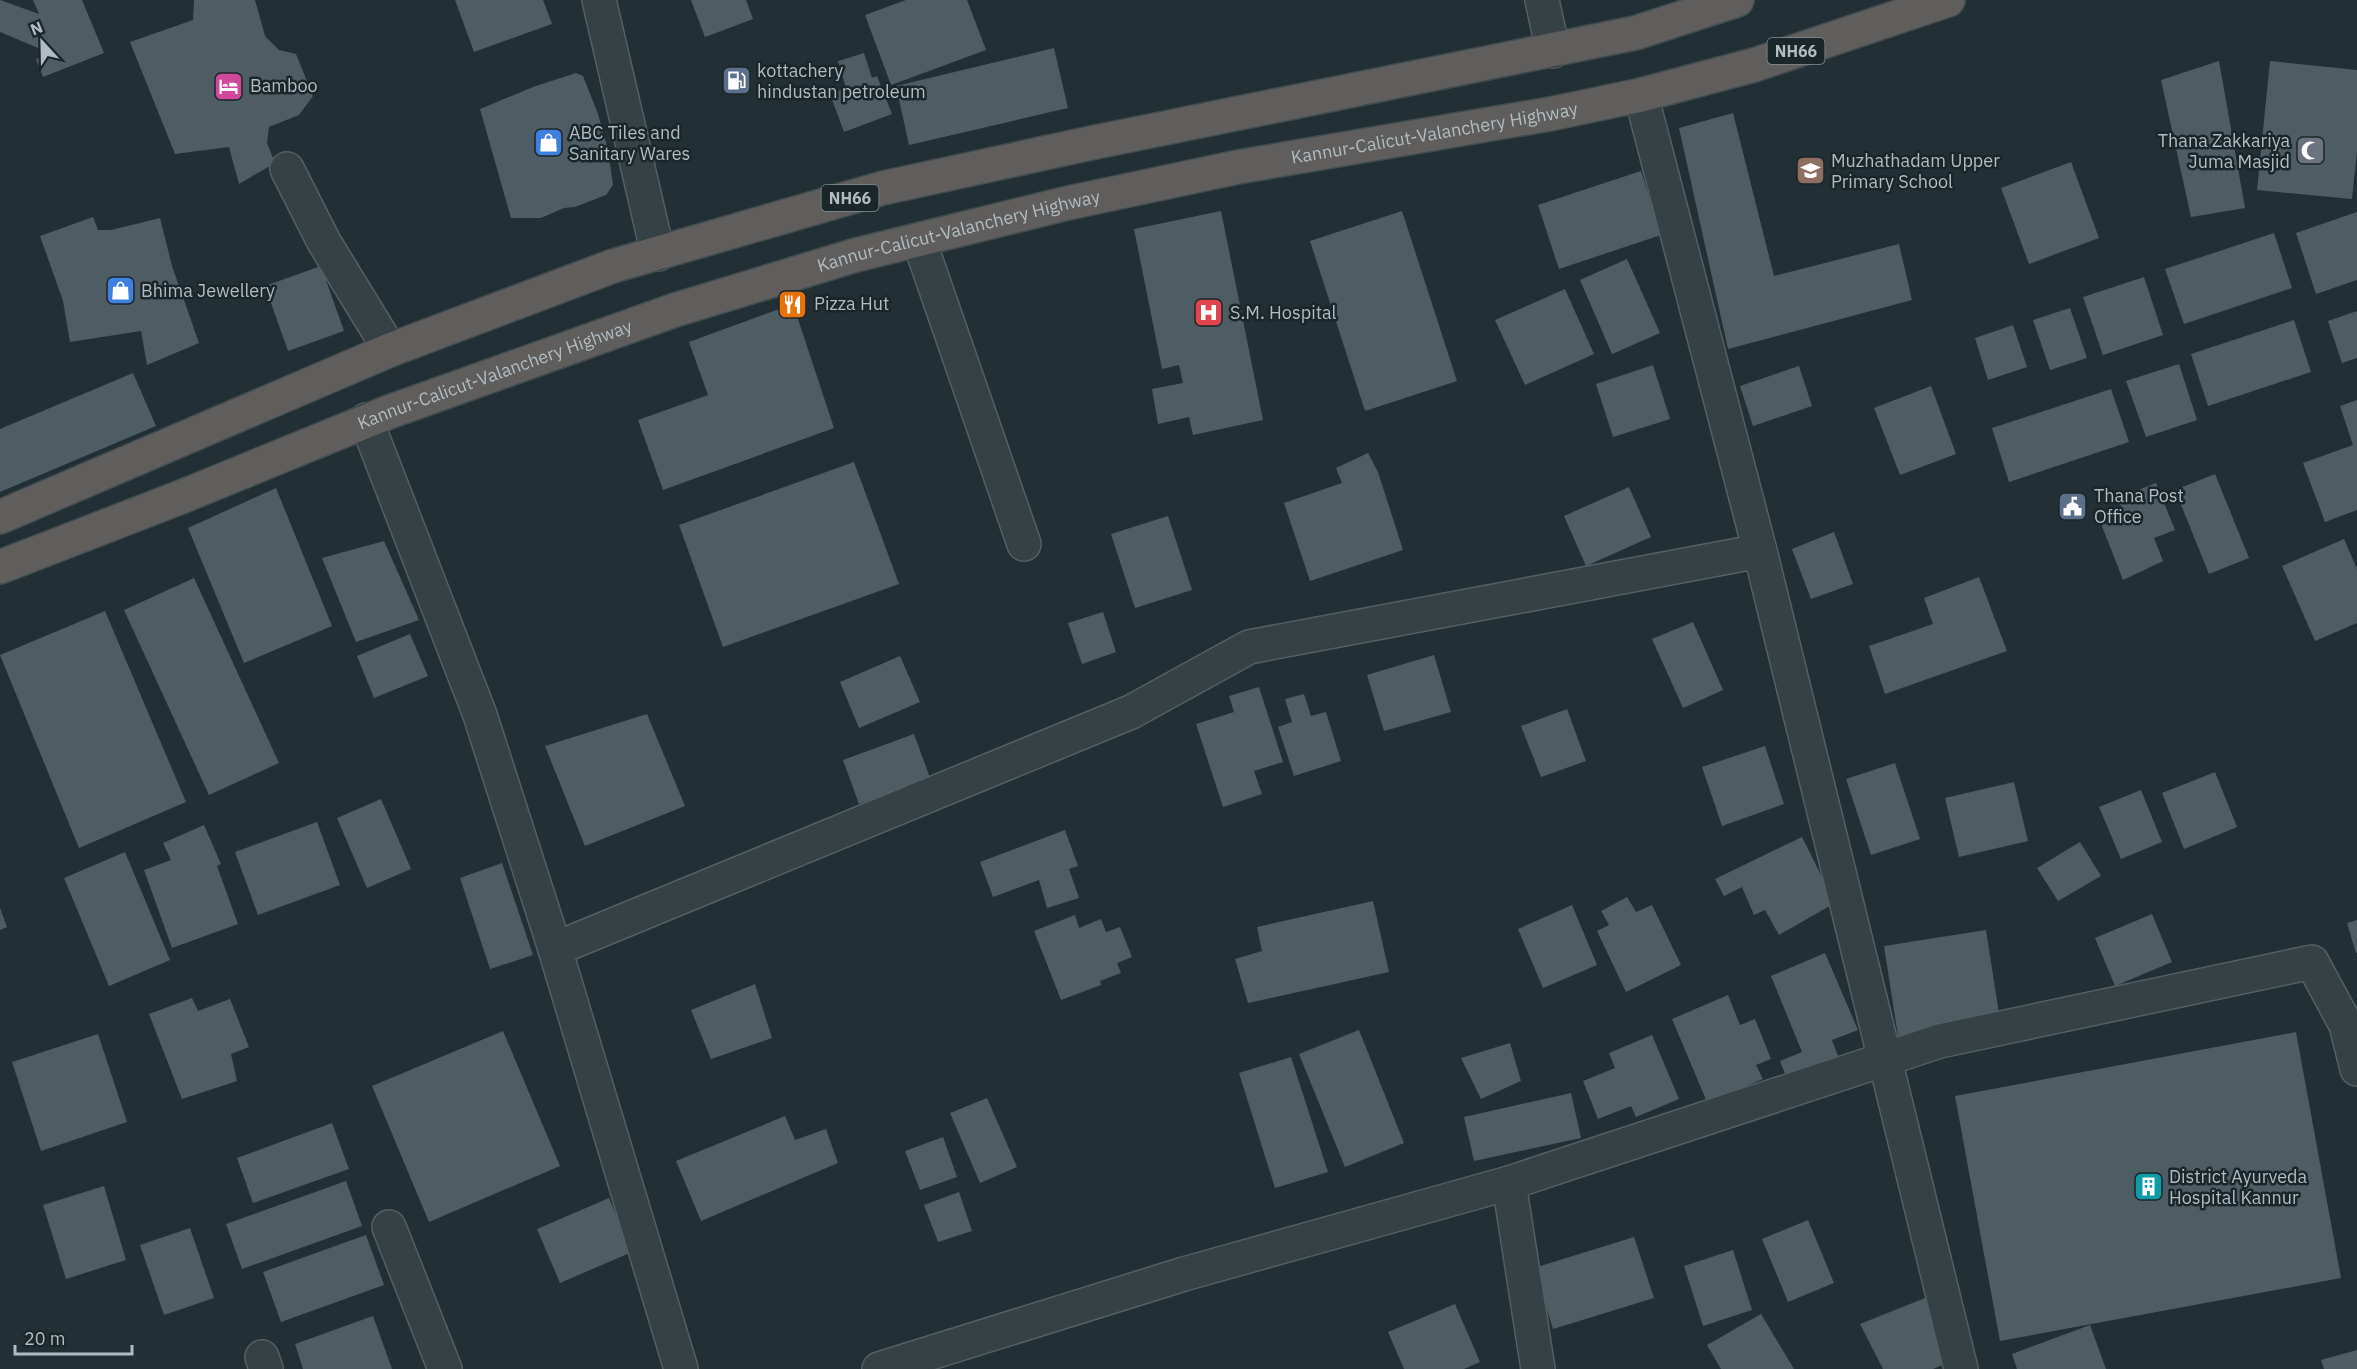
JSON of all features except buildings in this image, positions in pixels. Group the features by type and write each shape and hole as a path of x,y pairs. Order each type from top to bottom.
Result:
{"highway":[{"name":"NH66","path":"0,517 390,350 613,266 883,188 1091,143 1635,33 1737,0"},
{"name":"Kannur-Calicut-Valanchery Highway","path":"0,567 181,497 366,420 675,310 856,255 1068,203 1238,167 1641,95 1754,65 1948,0"}],"street":[{"path":"599,0 658,254"},
{"path":"1542,0 1553,51"},
{"path":"1641,95 1760,551 1962,1369"},
{"path":"287,169 324,242 390,350"},
{"path":"919,240 1024,544"},
{"path":"366,420 480,715 555,949 681,1369"},
{"path":"555,949 1131,712 1249,647 1760,551"},
{"path":"885,1368 1184,1274 1509,1183 1940,1041 2312,962 2346,1025 2357,1068"},
{"path":"1509,1183 1538,1369"},
{"path":"389,1227 445,1369"}],"place":[{"name":"kottachery hindustan petroleum","path":"736,81"},
{"name":"Bamboo","path":"229,86"},
{"name":"ABC Tiles and Sanitary Wares","path":"548,143"},
{"name":"Thana Zakkariya Juma Masjid","path":"2311,151"},
{"name":"Muzhathadam Upper Primary School","path":"1810,171"},
{"name":"Bhima Jewellery","path":"120,291"},
{"name":"Pizza Hut","path":"793,304"},
{"name":"S.M. Hospital","path":"1209,313"},
{"name":"Thana Post Office","path":"2073,506"},
{"name":"District Ayurveda Hospital Kannur","path":"2148,1187"}]}
